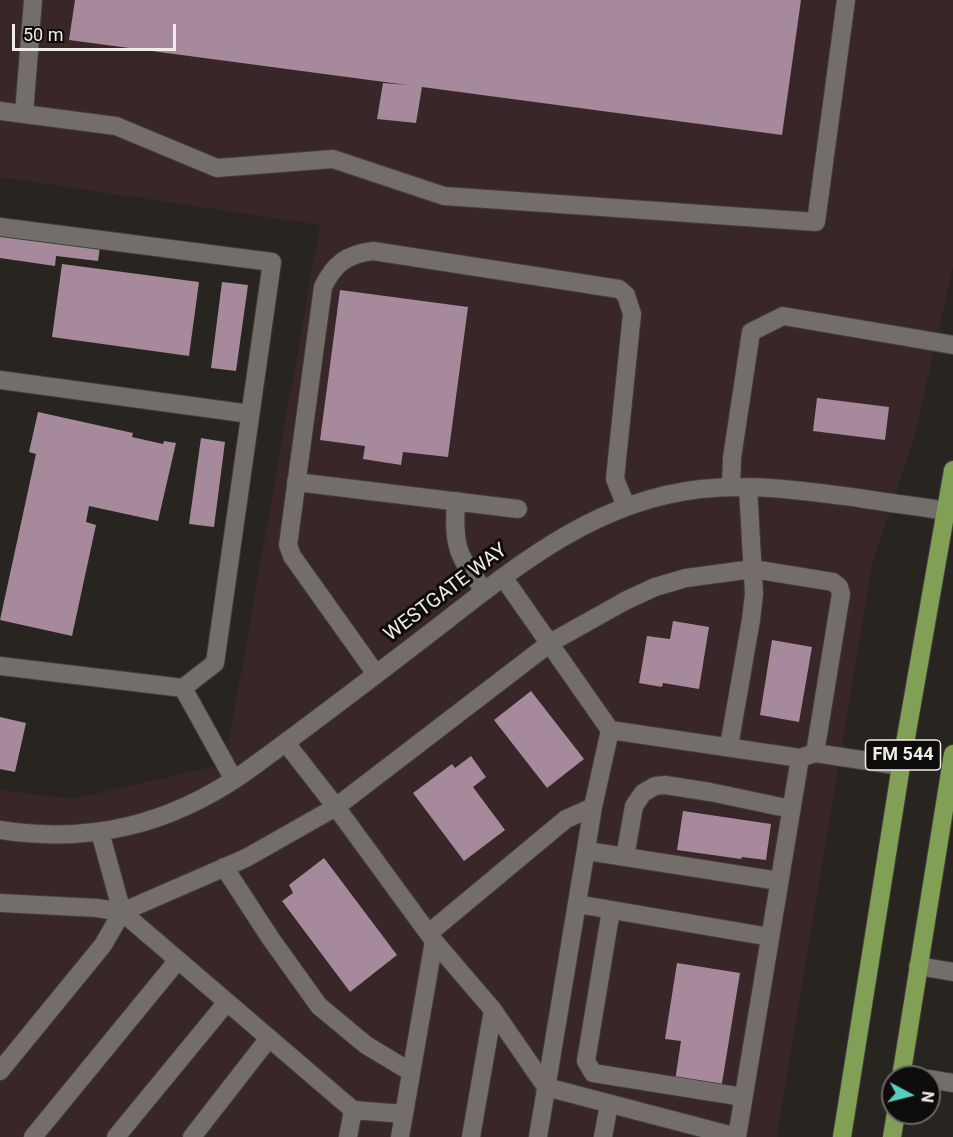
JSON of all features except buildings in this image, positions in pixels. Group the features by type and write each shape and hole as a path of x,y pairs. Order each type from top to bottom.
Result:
{"main road":[{"name":"FM 544","path":"843,1137 901,766 950,511 953,470"},
{"name":"FM 544","path":"906,1065 918,966 946,838 953,754"}],"street":[{"path":"24,114 33,0"},
{"path":"0,111 116,126 217,168 333,159 444,196 816,222 846,0"},
{"path":"0,227 272,262 215,663 183,688 0,666"},
{"path":"376,674 292,556 288,545 323,287 330,272 344,260 357,253 373,251 619,289 626,295 632,314 615,479 626,506"},
{"path":"729,746 752,620 754,594 753,569 732,458 751,332 783,316 907,335 953,345"},
{"path":"0,380 250,414"},
{"path":"296,482 519,508"},
{"name":"WESTGATE WAY","path":"0,830 67,835 100,832 158,819 187,807 234,780 286,743 552,542 591,520 626,506 698,489 739,487 802,490 950,511"},
{"path":"456,501 454,533 460,553 470,572 485,591"},
{"path":"0,1071 103,945 122,912 246,858 336,807 549,643 625,601 655,587 686,578 753,569 833,582 840,590 807,755 791,809 737,1137 675,1129 609,1104 546,1087 493,1010 432,937 336,807 286,743"},
{"path":"503,577 610,729 729,746 901,766"},
{"path":"183,688 234,780"},
{"path":"538,1137 593,807 610,729"},
{"path":"625,857 633,806 643,793 655,786 665,785 710,792 791,809"},
{"path":"400,1137 432,937 566,819 593,807"},
{"path":"100,832 122,912"},
{"path":"587,851 779,881"},
{"path":"224,867 271,939 320,1006 366,1045 411,1072"},
{"path":"0,903 97,908 122,912 353,1110 404,1114"},
{"path":"577,904 770,937"},
{"path":"611,910 586,1061 593,1073 743,1097"},
{"path":"33,1137 178,960"},
{"path":"918,966 953,972"},
{"path":"116,1137 227,1002"},
{"path":"471,1137 493,1010"},
{"path":"192,1137 269,1038"},
{"path":"603,1137 609,1104"},
{"path":"348,1137 353,1110"}],"shaded area":[{"path":"0,0 953,0 953,267 914,439 873,562 777,1137 0,1137 0,790 72,799 225,764 320,225 0,177"}]}
